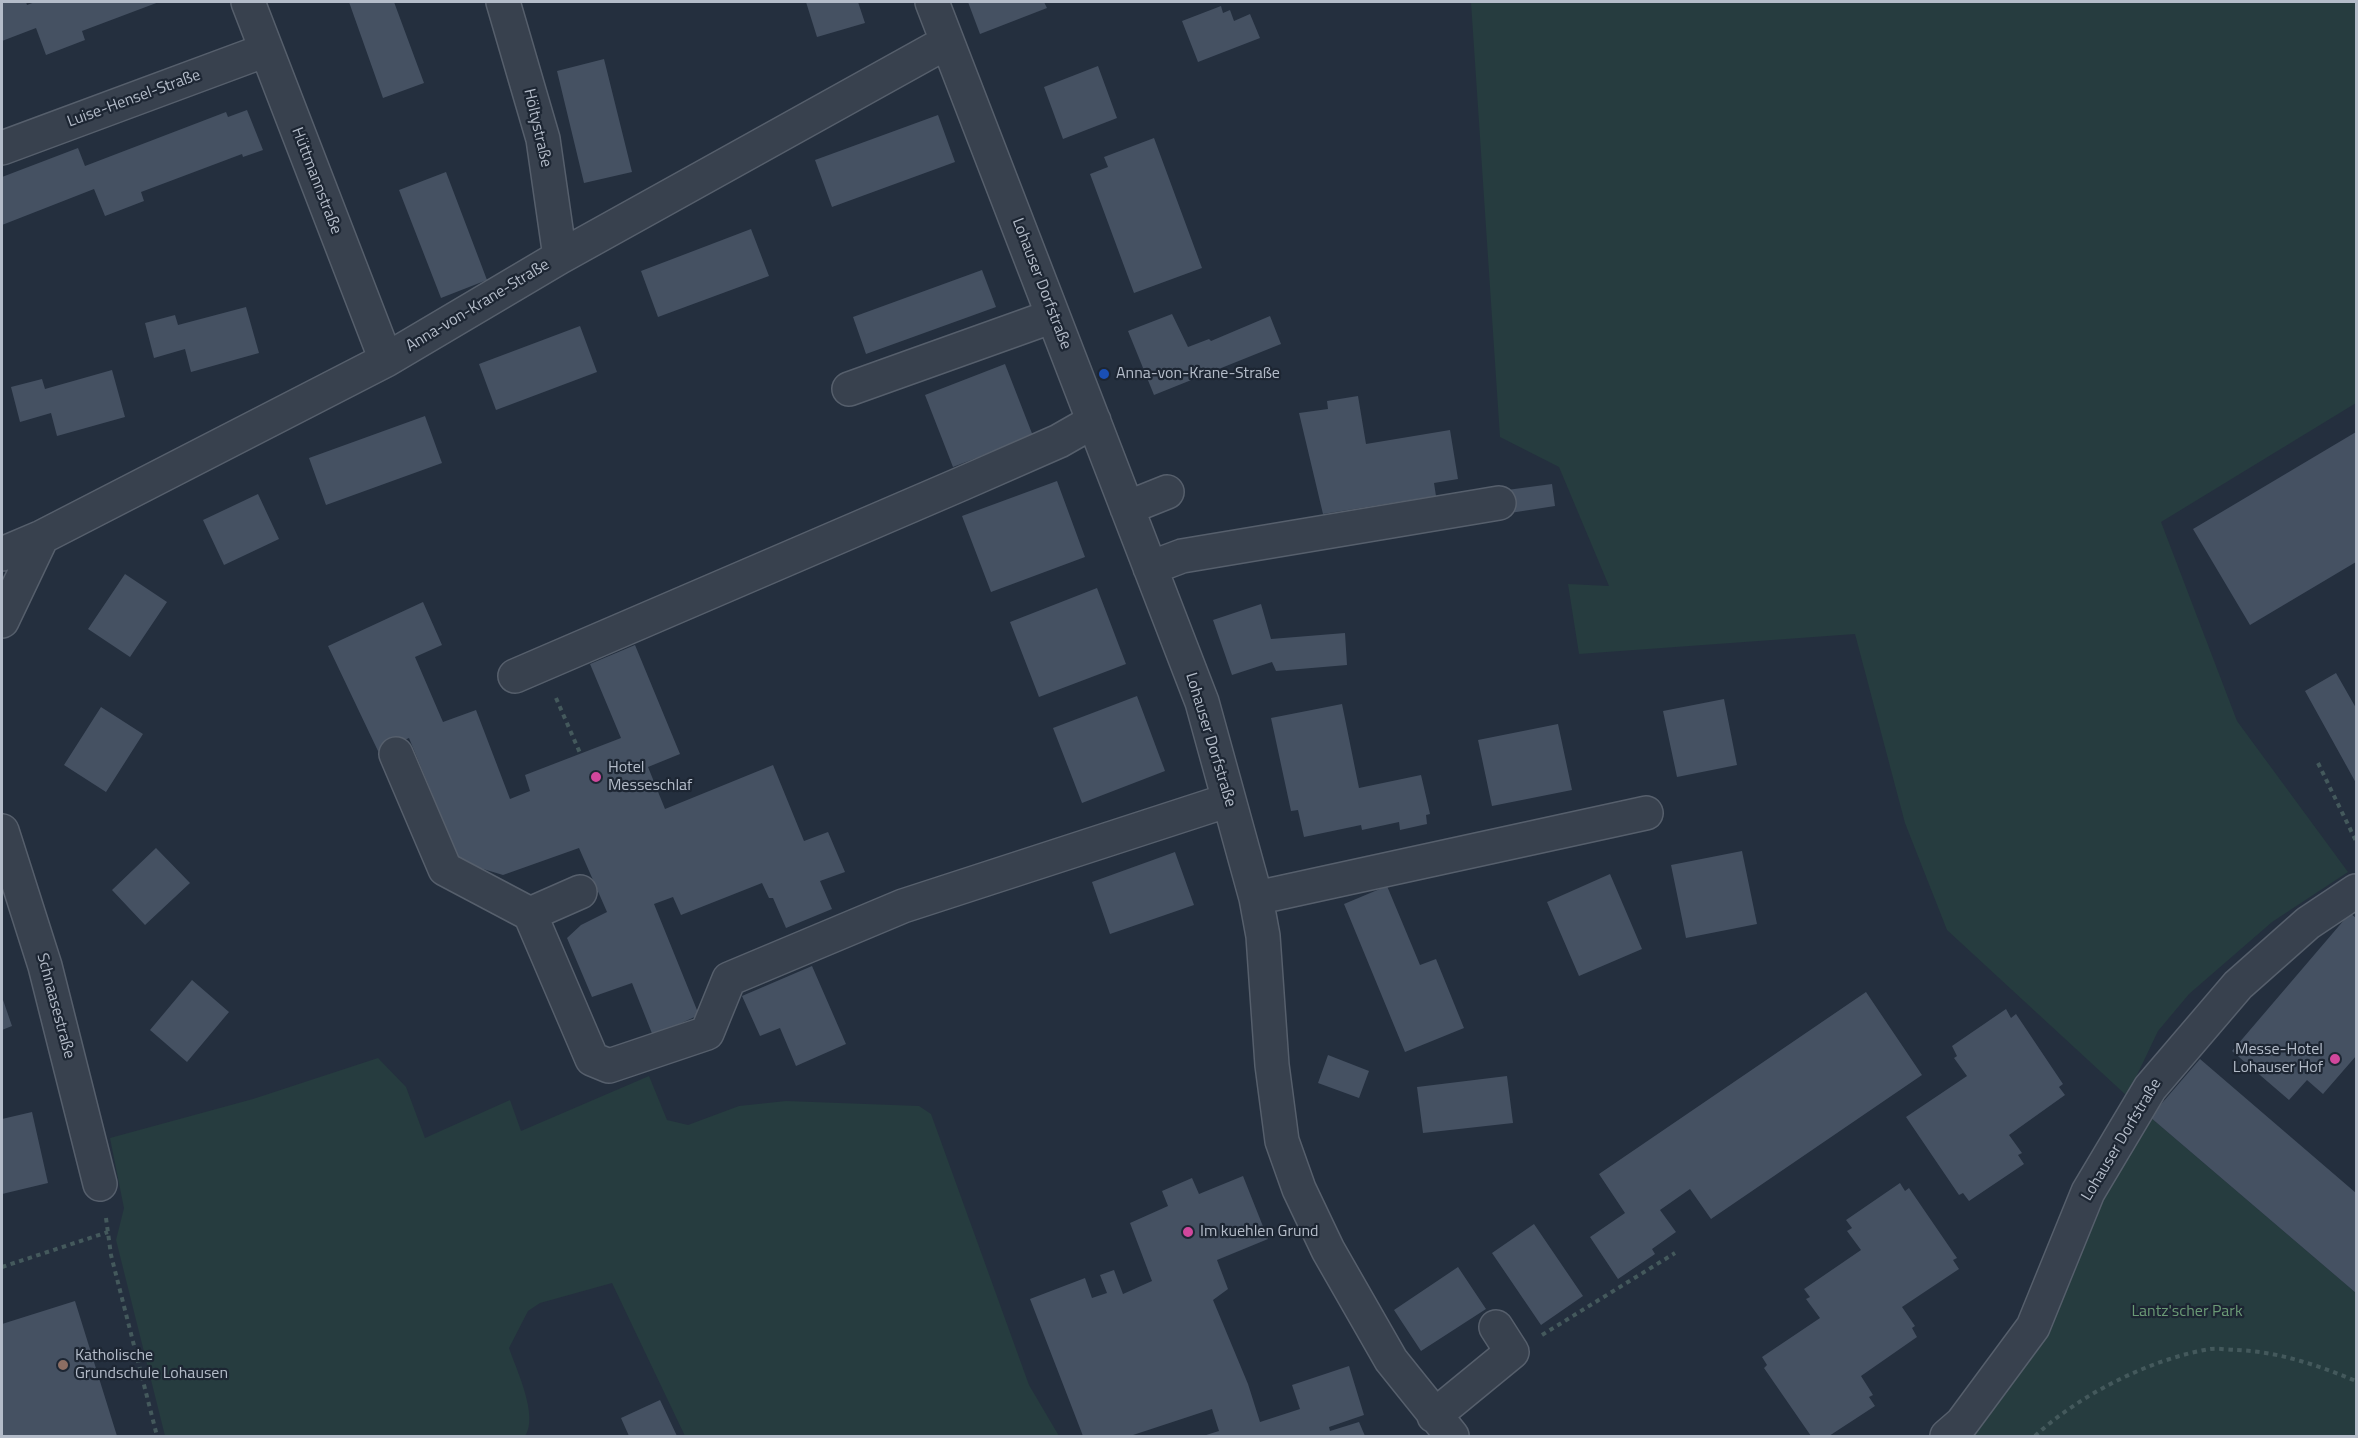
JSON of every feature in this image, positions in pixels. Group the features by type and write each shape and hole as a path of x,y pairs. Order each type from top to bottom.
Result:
{"street":[{"name":"Hüttmannstraße","path":"248,2 386,360"},
{"name":"Höltystraße","path":"503,2 543,139 560,257"},
{"name":"Lohauser Dorfstraße","path":"932,2 1202,702 1256,898 1263,936 1272,1065 1282,1141 1299,1190 1328,1250 1391,1360 1443,1426"},
{"name":"Anna-von-Krane-Straße","path":"2,554 42,537 386,360 560,257 947,42"},
{"name":"Luise-Hensel-Straße","path":"2,148 266,50"},
{"path":"849,389 1053,316"},
{"path":"529,670 1059,441 1094,421"},
{"path":"1127,508 1167,492"},
{"path":"1150,568 1182,556 1499,503"},
{"path":"2,621 42,537"},
{"path":"396,754 445,869 530,914 592,1059 609,1066 674,1042 707,1033 729,979 903,906 1229,800"},
{"path":"1256,898 1646,813"},
{"name":"Schnaasestraße","path":"2,831 45,966 100,1184"},
{"name":"Lohauser Dorfstraße","path":"1947,1437 1962,1423 2033,1327 2088,1192 2150,1088 2238,985 2308,923 2356,891"},
{"path":"530,914 580,892"},
{"path":"1443,1426 1512,1352 1496,1327"}],"path":[{"path":"529,670 580,753"},
{"path":"2318,763 2356,841"},
{"path":"100,1184 108,1232 157,1437"},
{"path":"2,1267 108,1232"},
{"path":"1541,1336 1675,1253"},
{"path":"2035,1437 2049,1424 2090,1395 2134,1372 2211,1349 2256,1351 2305,1360 2356,1381"}],"green space":[{"path":"1471,2 2356,2 2356,403 2161,522 2237,721 2348,872 2272,922 2189,994 2158,1031 2127,1096 1947,930 1905,823 1855,634 1579,654 1568,584 1609,586 1559,467 1500,437"},
{"path":"378,1058 406,1087 425,1138 510,1100 521,1131 649,1076 667,1120 688,1125 739,1106 786,1101 919,1106 931,1114 1029,1385 1059,1436 685,1436 612,1283 540,1303 528,1311 509,1348 528,1405 529,1427 525,1436 165,1436 116,1240 124,1208 110,1138 253,1099"},
{"name":"Lantz'scher Park","path":"2150,1117 2356,1293 2356,1436 1974,1436 2043,1339 2099,1201"}],"building":[{"path":"2,2 26,2 27,5 35,2 159,2 82,31 85,40 46,55 36,28 2,41"},
{"path":"349,2 394,2 424,83 383,98"},
{"path":"806,2 858,2 865,23 817,37"},
{"path":"968,2 1044,2 1047,8 980,34"},
{"path":"1221,6 1223,13 1230,10 1234,21 1250,14 1260,38 1198,62 1182,21"},
{"path":"604,59 632,172 584,183 557,71"},
{"path":"1098,66 1117,118 1063,139 1044,87"},
{"path":"247,110 263,150 243,157 242,154 141,192 144,201 105,216 94,189 2,225 2,177 78,148 85,166 226,112 228,117"},
{"path":"938,115 955,162 832,207 815,160"},
{"path":"1154,138 1202,268 1134,293 1090,174 1108,167 1104,157"},
{"path":"446,172 487,280 441,298 399,190"},
{"path":"751,229 769,276 658,317 641,271"},
{"path":"982,270 996,307 866,354 853,317"},
{"path":"246,307 259,353 191,372 185,349 154,358 145,323 175,315 178,325"},
{"path":"1172,314 1188,347 1209,339 1211,341 1270,316 1281,344 1154,395 1128,331"},
{"path":"580,326 597,372 496,410 479,364"},
{"path":"1005,364 1033,436 953,467 925,395"},
{"path":"112,370 125,417 57,436 51,413 20,422 11,387 42,379 45,389"},
{"path":"1358,396 1366,444 1450,430 1458,479 1434,483 1436,496 1323,514 1299,413 1328,409 1327,401"},
{"path":"425,416 442,463 326,505 309,458"},
{"path":"2356,432 2356,562 2250,625 2193,529"},
{"path":"1057,481 1085,557 991,592 962,516"},
{"path":"1552,484 1555,506 1510,513 1507,490"},
{"path":"258,494 279,539 224,565 203,520"},
{"path":"125,574 167,602 130,657 88,629"},
{"path":"1097,588 1126,664 1039,697 1010,622"},
{"path":"423,602 442,645 415,657 443,722 476,710 510,799 530,791 525,775 621,738 590,664 635,645 680,754 648,767 665,809 773,765 804,841 828,832 845,872 820,881 832,909 786,928 773,898 769,898 762,883 681,915 673,897 654,904 699,1015 653,1036 632,983 592,997 567,938 581,925 607,912 579,848 503,875 460,862 409,738 378,751 328,646"},
{"path":"1261,604 1271,639 1345,633 1347,665 1276,671 1272,662 1232,675 1213,620"},
{"path":"2336,673 2356,708 2356,783 2305,691"},
{"path":"1137,696 1165,771 1082,803 1053,728"},
{"path":"1724,699 1737,765 1677,777 1663,711"},
{"path":"1342,704 1359,788 1421,775 1430,814 1426,815 1427,824 1400,830 1399,822 1362,830 1361,825 1304,837 1298,810 1291,811 1271,718"},
{"path":"101,707 143,734 106,792 64,765"},
{"path":"1558,724 1572,790 1492,806 1478,740"},
{"path":"156,848 190,883 145,925 112,890"},
{"path":"1742,851 1757,924 1686,938 1671,865"},
{"path":"1175,852 1194,905 1110,934 1092,882"},
{"path":"1610,874 1642,949 1579,976 1547,902"},
{"path":"1387,886 1420,965 1436,959 1464,1028 1405,1052 1344,904"},
{"path":"2350,913 2356,918 2356,1056 2323,1094 2307,1080 2289,1100 2232,1051"},
{"path":"812,966 846,1044 796,1066 780,1028 760,1036 742,996"},
{"path":"192,980 229,1012 187,1062 150,1030"},
{"path":"1866,992 1922,1075 1711,1219 1690,1189 1660,1210 1676,1232 1652,1249 1655,1254 1618,1279 1590,1237 1625,1213 1599,1174"},
{"path":"2,997 12,1026 2,1030"},
{"path":"2006,1009 2011,1018 2016,1014 2063,1084 2059,1087 2065,1095 2009,1135 2022,1153 2018,1155 2024,1164 1969,1201 1963,1193 1959,1195 1906,1117 1967,1076 1954,1058 1957,1056 1952,1046"},
{"path":"1328,1055 1369,1071 1359,1098 1318,1083"},
{"path":"2200,1059 2356,1193 2356,1293 2150,1117"},
{"path":"1507,1076 1513,1123 1423,1133 1417,1087"},
{"path":"32,1112 48,1183 2,1194 2,1119"},
{"path":"1243,1176 1268,1239 1217,1260 1228,1289 1213,1300 1248,1384 1260,1422 1300,1409 1292,1385 1349,1366 1364,1415 1329,1427 1330,1431 1359,1422 1365,1436 1203,1436 1219,1431 1212,1409 1130,1436 1083,1436 1030,1299 1085,1278 1092,1298 1107,1293 1100,1275 1114,1270 1123,1294 1152,1281 1130,1223 1168,1206 1162,1191 1192,1178 1199,1194"},
{"path":"1900,1183 1905,1191 1909,1188 1957,1258 1953,1260 1959,1269 1902,1307 1915,1326 1912,1328 1917,1337 1861,1376 1873,1395 1869,1397 1875,1406 1829,1436 1811,1436 1764,1368 1767,1365 1762,1357 1820,1318 1806,1299 1810,1297 1804,1289 1861,1250 1847,1231 1852,1228 1846,1220"},
{"path":"1534,1224 1583,1296 1541,1325 1492,1253"},
{"path":"1458,1267 1486,1309 1421,1351 1394,1310"},
{"name":"Katholische Grundschule Lohausen","path":"75,1301 117,1436 2,1436 2,1324"},
{"path":"660,1400 677,1436 629,1436 621,1418"}],"place":[{"name":"Anna-von-Krane-Straße","path":"1104,374"},
{"name":"Hotel Messeschlaf","path":"596,777"},
{"name":"Messe-Hotel Lohauser Hof","path":"2335,1059"},
{"name":"Im kuehlen Grund","path":"1188,1232"},
{"name":"Katholische Grundschule Lohausen","path":"63,1365"}]}
